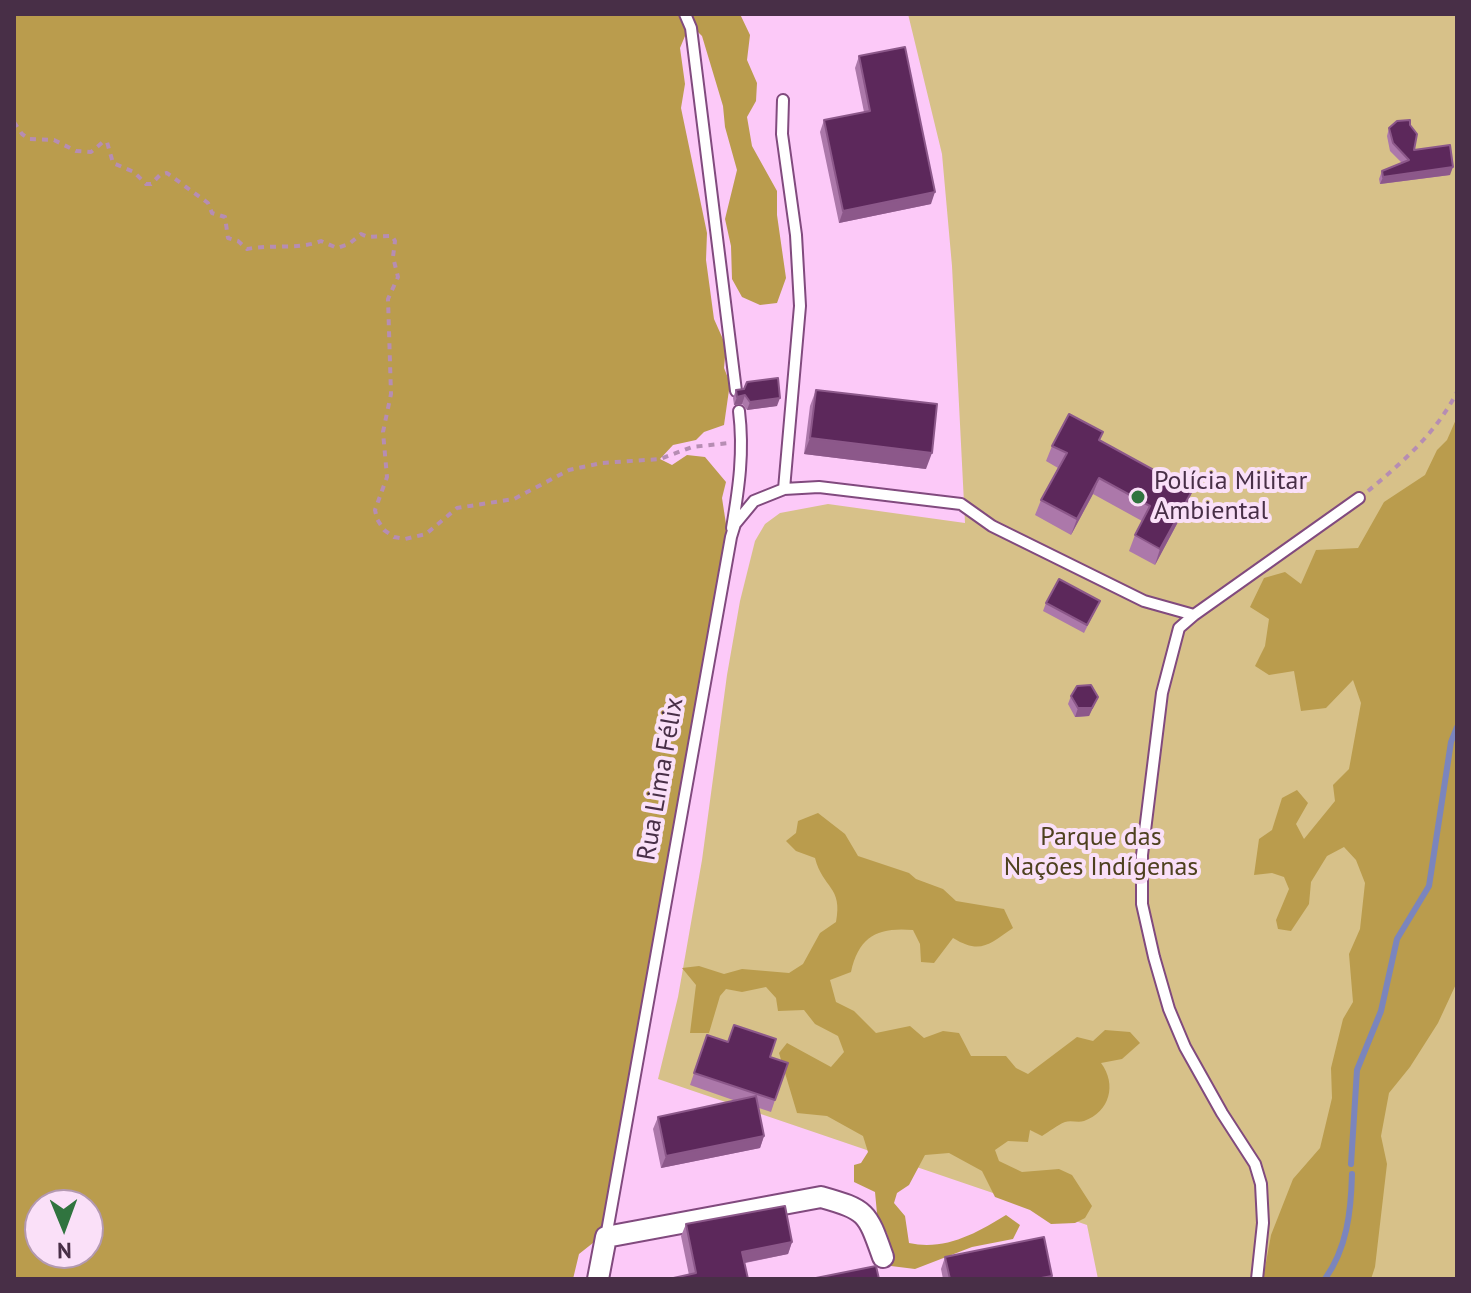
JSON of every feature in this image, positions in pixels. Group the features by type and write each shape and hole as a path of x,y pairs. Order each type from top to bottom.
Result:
{"street":[{"path":"606,1237 821,1197 854,1206 871,1222 883,1257"},
{"name":"Rua Lima Félix","path":"598,1279 606,1237"}],"lane":[{"path":"685,14 691,28 736,391"},
{"path":"783,100 782,134 796,235 800,306 784,489"},
{"path":"731,537 742,472 743,441 739,411"},
{"name":"Rua Lima Félix","path":"606,1237 731,537 735,524 754,501 784,489 819,487 961,504 992,526 1144,601 1194,615"},
{"path":"1257,1279 1263,1223 1261,1184 1255,1164 1185,1047 1169,1009 1142,904 1143,842 1162,693 1179,628 1359,498"}],"path":[{"path":"14,122 29,139 54,140 76,151 91,152 107,142 113,163 134,172 146,184 167,173 208,203 212,213 225,217 228,238 238,241 247,249 264,245 310,245 321,241 337,248 349,244 361,234 368,237 392,236 398,277 388,299 391,394 383,432 387,477 375,510 384,530 394,537 405,539 426,534 457,508 514,499 569,470 602,463 660,459 692,447 743,441"},
{"path":"1359,498 1407,458 1446,412 1457,392"}],"green space":[{"name":"Parque das Nações Indígenas","path":"908,14 1457,14 1457,1279 1098,1279 1087,1225 658,1079 678,997 702,860 727,675 740,601 755,541 765,524 780,513 828,504 965,523 952,266 942,154"}],"shaded area":[{"path":"14,14 740,14 750,35 747,60 757,83 756,101 747,117 752,146 777,191 777,215 786,278 777,303 760,305 742,297 732,279 731,246 725,219 737,170 725,127 723,106 702,36 690,24 680,48 685,84 681,108 707,233 706,260 714,319 726,346 724,368 730,383 724,425 704,432 696,440 673,445 660,459 672,465 687,455 705,457 726,482 722,498 728,537 603,1235 579,1254 573,1279 14,1279"},
{"path":"1457,417 1457,982 1438,1023 1389,1093 1381,1136 1387,1164 1371,1279 1263,1279 1271,1235 1293,1179 1320,1148 1332,1098 1331,1068 1343,1019 1353,1002 1349,954 1360,929 1365,883 1356,860 1344,847 1327,856 1311,882 1309,904 1291,931 1278,929 1276,920 1289,889 1284,877 1272,873 1254,875 1259,839 1272,830 1282,798 1297,790 1308,803 1296,824 1304,839 1335,801 1333,785 1349,769 1361,703 1353,680 1326,708 1301,711 1294,671 1269,675 1255,666 1265,646 1269,619 1250,607 1264,578 1285,572 1301,584 1316,550 1358,548 1384,502 1425,475"},
{"path":"818,813 845,834 858,856 909,873 916,879 943,889 956,901 1004,909 1013,928 991,943 978,947 953,938 934,963 921,962 920,944 913,930 890,930 872,936 859,950 851,972 830,980 836,1002 854,1011 876,1033 910,1026 924,1038 943,1031 959,1033 971,1056 1006,1056 1016,1068 1028,1074 1077,1037 1093,1041 1105,1030 1130,1032 1140,1043 1122,1059 1101,1063 1110,1088 1105,1104 1093,1117 1082,1122 1065,1122 1042,1136 1030,1130 1028,1142 1008,1141 995,1150 999,1161 1022,1172 1059,1169 1072,1175 1092,1206 1085,1218 1075,1223 1051,1224 1030,1210 995,1197 982,1171 949,1153 925,1155 909,1185 897,1193 894,1203 905,1216 909,1243 935,1245 960,1239 1006,1215 1020,1225 1013,1239 972,1247 915,1269 891,1266 887,1233 878,1224 875,1192 854,1182 854,1165 861,1163 868,1152 863,1136 827,1116 797,1113 779,1053 787,1043 831,1067 844,1052 838,1036 815,1024 804,1010 778,1011 776,998 766,987 742,992 726,989 720,996 709,1033 690,1033 696,985 682,968 699,966 724,974 742,969 789,973 803,964 820,933 836,922 835,894 815,858 796,851 786,841 796,833 798,821"}],"building":[{"path":"905,47 935,192 843,211 824,120 870,111 859,56"},
{"path":"1410,120 1417,134 1414,150 1450,145 1453,167 1383,177 1382,171 1409,160 1393,143 1389,128 1397,121"},
{"path":"778,378 780,398 750,402 745,395 737,397 736,390 744,389 747,382"},
{"path":"816,390 937,404 932,453 810,438"},
{"name":"Polícia Militar Ambiental","path":"1069,414 1103,432 1099,440 1192,491 1160,549 1135,535 1150,506 1099,478 1077,519 1041,500 1067,453 1052,446"},
{"path":"1059,579 1100,601 1087,625 1046,603"},
{"path":"1091,685 1098,697 1092,708 1078,708 1071,696 1077,686"},
{"path":"734,1025 776,1039 770,1057 788,1063 775,1100 694,1073 707,1035 728,1042"},
{"path":"756,1096 764,1136 666,1156 658,1117"},
{"path":"785,1206 792,1242 742,1252 748,1279 669,1279 696,1273 686,1224"},
{"path":"1044,1237 1052,1276 1036,1279 950,1279 945,1257"},
{"path":"876,1266 879,1279 811,1279"}],"waterway":[{"path":"1351,1164 1357,1070 1381,1011 1397,939 1429,886 1451,742 1457,727"},
{"path":"1325,1279 1343,1242 1352,1174"}],"place":[{"name":"Polícia Militar Ambiental","path":"1138,497"}]}
